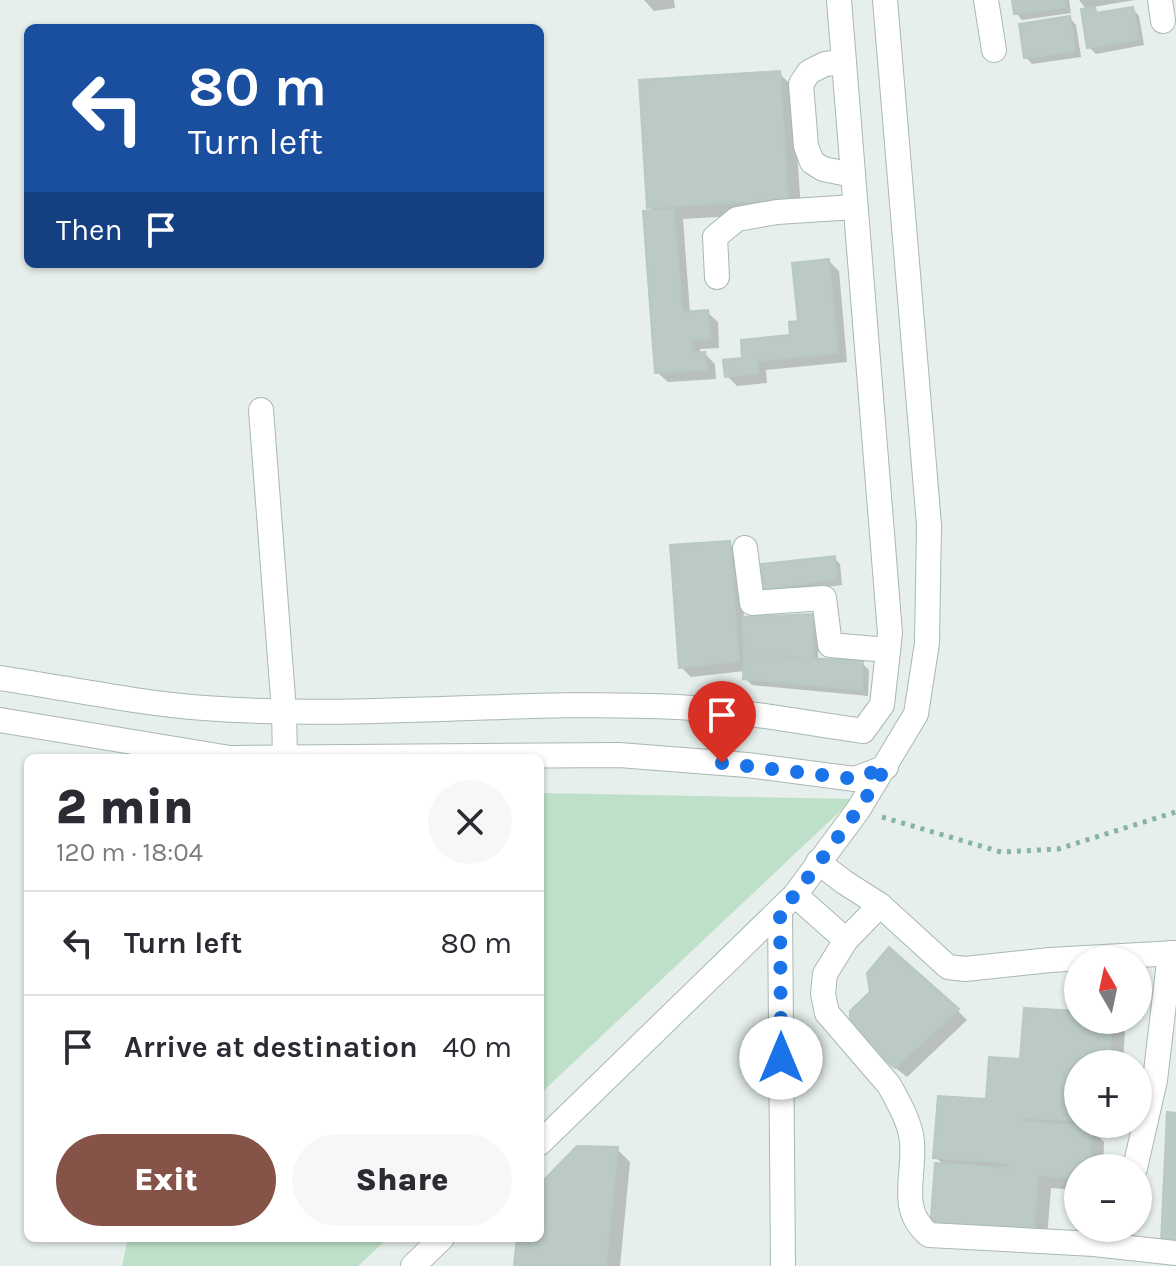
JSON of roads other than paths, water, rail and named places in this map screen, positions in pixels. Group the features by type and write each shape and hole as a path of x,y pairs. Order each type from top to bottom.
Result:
{"street":[{"path":"0,678 203,708 343,712 478,706 677,707 747,713 863,731 882,705 890,633 839,0"},
{"path":"544,1139 787,902 858,810 916,714 927,643 929,525 885,0"},
{"path":"986,0 994,50"},
{"path":"844,62 825,64 809,72 801,84 802,100 806,146 812,162 823,169 853,175"},
{"path":"717,277 715,237 737,219 777,212 855,207"},
{"path":"261,410 285,754"},
{"path":"745,548 752,603 824,598 830,645 888,650"},
{"path":"0,720 206,754"},
{"path":"544,756 619,755 747,765 855,779 886,767"},
{"path":"818,862 880,905 948,967 965,969 1050,960 1173,953 1155,1080 1138,1154"},
{"path":"787,902 846,940"},
{"path":"783,1266 787,902"},
{"path":"880,905 846,940 825,974 823,994 827,1013 897,1098 912,1139 910,1208 917,1225 929,1235 1064,1236"},
{"path":"413,1266 438,1242"},
{"path":"1137,1242 1176,1253"}]}
